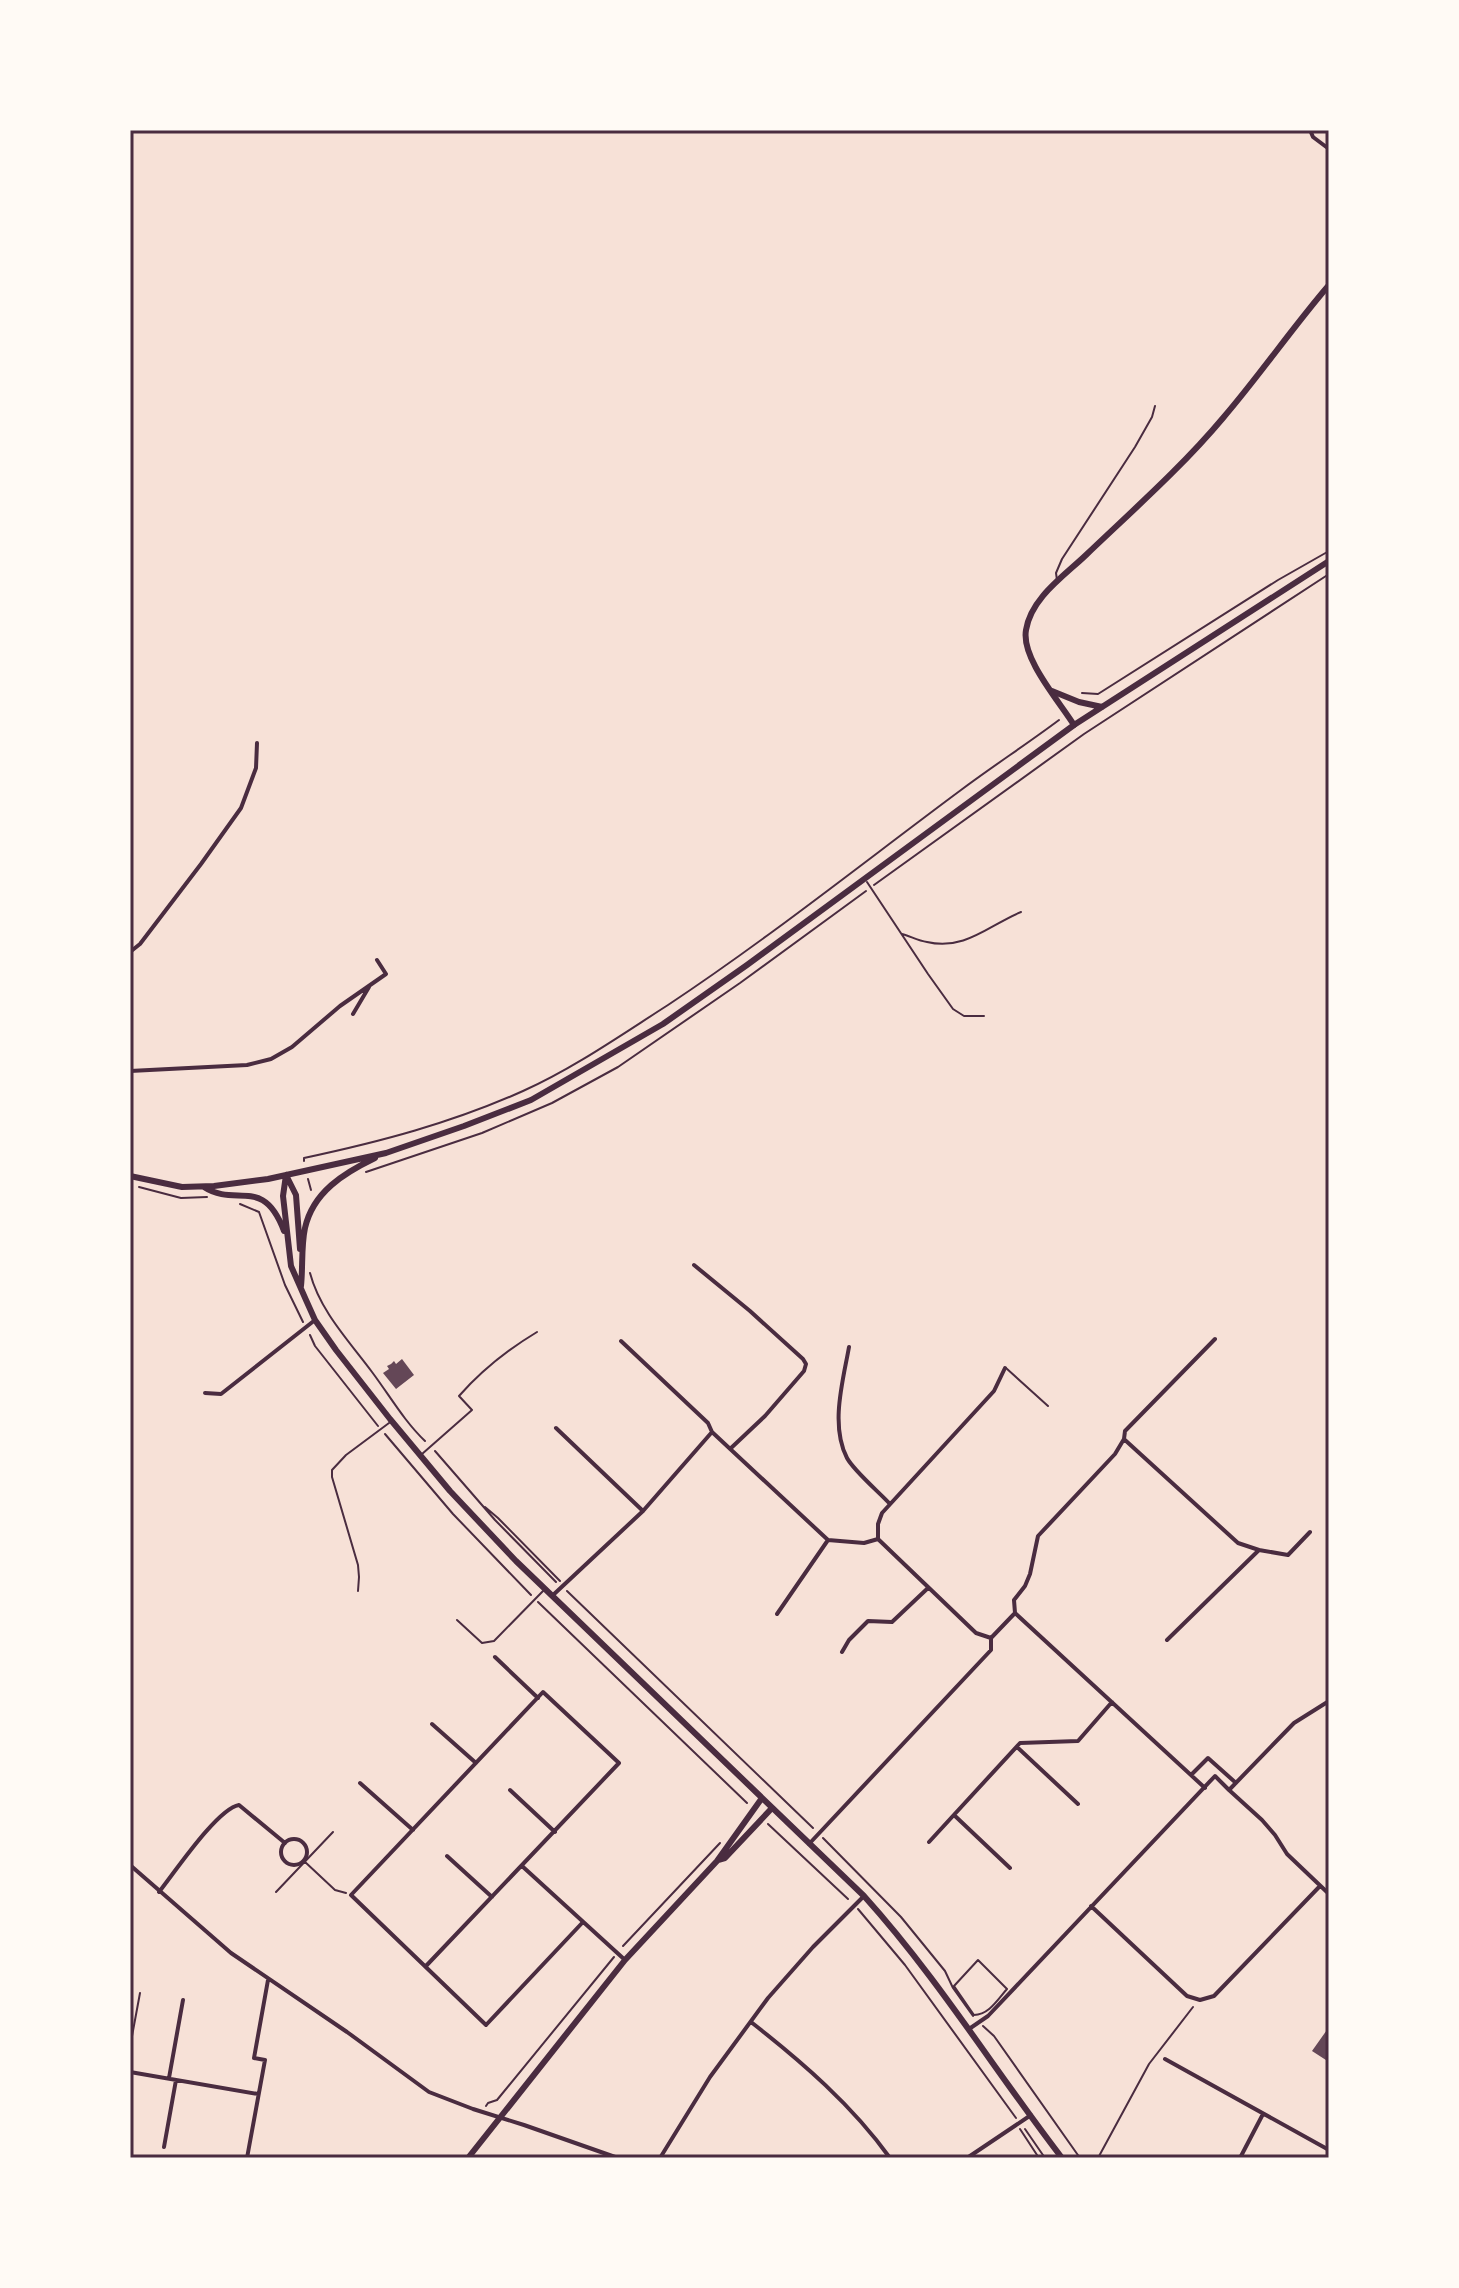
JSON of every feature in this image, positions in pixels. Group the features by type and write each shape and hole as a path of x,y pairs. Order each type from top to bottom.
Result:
{"main road":[{"path":"1074,725 1032,661 1025,631 1034,608 1223,418 1329,285"},
{"path":"130,1176 182,1187 204,1187 286,1175 386,1153 531,1100 663,1024 1074,725 1329,561"},
{"path":"1052,691 1102,707"},
{"path":"301,1286 305,1228 313,1207 343,1175 386,1153"},
{"path":"286,1175 283,1196 291,1266 315,1320 391,1421 478,1522 864,1896 900,1936 1062,2158"},
{"path":"286,1175 296,1195 301,1286"},
{"path":"204,1187 214,1193 251,1195 266,1202 275,1211 288,1239"},
{"path":"468,2158 625,1960 717,1861 762,1798"},
{"path":"717,1861 725,1858 772,1808"}],"street":[{"path":"1310,130 1313,137 1329,149"},
{"path":"130,952 140,944 241,808 256,768 257,743"},
{"path":"130,1071 247,1065 271,1059 292,1047 340,1006 386,974 377,960"},
{"path":"353,1014 370,985"},
{"path":"694,1265 750,1311 806,1364 804,1371 765,1416 730,1449"},
{"path":"205,1393 221,1394 315,1320"},
{"path":"1205,1788 1015,1613 1014,1600 1030,1574 1038,1536 1115,1454 1125,1431 1215,1339"},
{"path":"621,1341 708,1423 712,1432 828,1540 864,1543 878,1539"},
{"path":"849,1347 839,1433 848,1461 890,1504"},
{"path":"991,1638 976,1633 878,1539 878,1524 882,1513 994,1391 1005,1368"},
{"path":"556,1428 643,1511"},
{"path":"552,1596 643,1511 712,1432"},
{"path":"1124,1439 1238,1543 1288,1555 1310,1532"},
{"path":"777,1614 828,1540"},
{"path":"1167,1640 1259,1550"},
{"path":"842,1652 868,1621 892,1622 928,1588"},
{"path":"809,1844 991,1650 991,1638 1015,1613"},
{"path":"495,1657 538,1698"},
{"path":"426,1966 619,1763 543,1692 351,1895 486,2025 583,1922"},
{"path":"1229,1790 1294,1723 1329,1701"},
{"path":"929,1842 1020,1743 1078,1741 1112,1702"},
{"path":"432,1724 476,1763"},
{"path":"1017,1747 1078,1804"},
{"path":"1192,1774 1208,1758 1236,1783"},
{"path":"969,2029 988,2016 1215,1776 1262,1820 1287,1854 1329,1894"},
{"path":"360,1783 413,1830"},
{"path":"510,1790 555,1832"},
{"path":"159,1892 219,1817 232,1806 247,1809 285,1843"},
{"path":"954,1815 1010,1868"},
{"path":"296,1839 303,1843 307,1854 304,1861 296,1865 287,1863 282,1856 285,1843 296,1839"},
{"path":"447,1856 492,1897"},
{"path":"130,1865 231,1953 429,2092 618,2158"},
{"path":"522,1866 625,1960"},
{"path":"1091,1906 1187,1996 1205,2000 1214,1996 1320,1886"},
{"path":"660,2158 710,2077 768,1998 864,1896"},
{"path":"247,2158 265,2060 254,2058 268,1980"},
{"path":"169,2078 183,2000"},
{"path":"751,2022 831,2089 890,2158"},
{"path":"1165,2059 1329,2150"},
{"path":"130,2072 258,2095"},
{"path":"164,2147 176,2080"},
{"path":"1240,2158 1263,2114"},
{"path":"967,2158 1031,2115"}],"lane":[{"path":"1058,581 1056,573 1062,559 1135,447 1155,406"},
{"path":"865,879 953,1009 964,1016 984,1016"},
{"path":"901,934 927,943 956,943 969,940 1021,912"},
{"path":"420,1456 472,1410 459,1396 477,1376 490,1363 537,1332"},
{"path":"1005,1368 1048,1406"},
{"path":"358,1591 358,1565 332,1470 346,1455 391,1421"},
{"path":"457,1620 482,1643 494,1641 545,1589"},
{"path":"130,2047 140,1993"}],"path":[{"path":"1079,702 1081,693 1098,694 1329,551"},
{"path":"1128,705 1329,574"},
{"path":"305,1163 304,1158 461,1117 526,1090 591,1055 725,967 961,790 1067,715"},
{"path":"308,1179 311,1190"},
{"path":"239,1204 259,1212 285,1285 302,1321"},
{"path":"309,1265 316,1291 336,1325 392,1403 481,1504 558,1582"},
{"path":"309,1333 335,1373"},
{"path":"566,1589 790,1810 815,1830"},
{"path":"767,1823 854,1906 905,1965 1017,2119"},
{"path":"276,1892 333,1832"},
{"path":"823,1838 901,1917 945,1971 972,2015"},
{"path":"621,1949 720,1842"},
{"path":"304,1861 335,1890 351,1895"},
{"path":"497,2100 613,1958"},
{"path":"978,1960 1007,1989 985,2013 978,2016 974,2015 954,1986 978,1960"},
{"path":"1098,2158 1149,2064 1194,2005"},
{"path":"985,2027 1080,2158"},
{"path":"1039,2158 1021,2127 1045,2158"}],"building":[{"path":"402,1359 414,1375 396,1389 383,1373 389,1369 387,1366"},
{"path":"1329,2027 1329,2062 1312,2051"}]}
